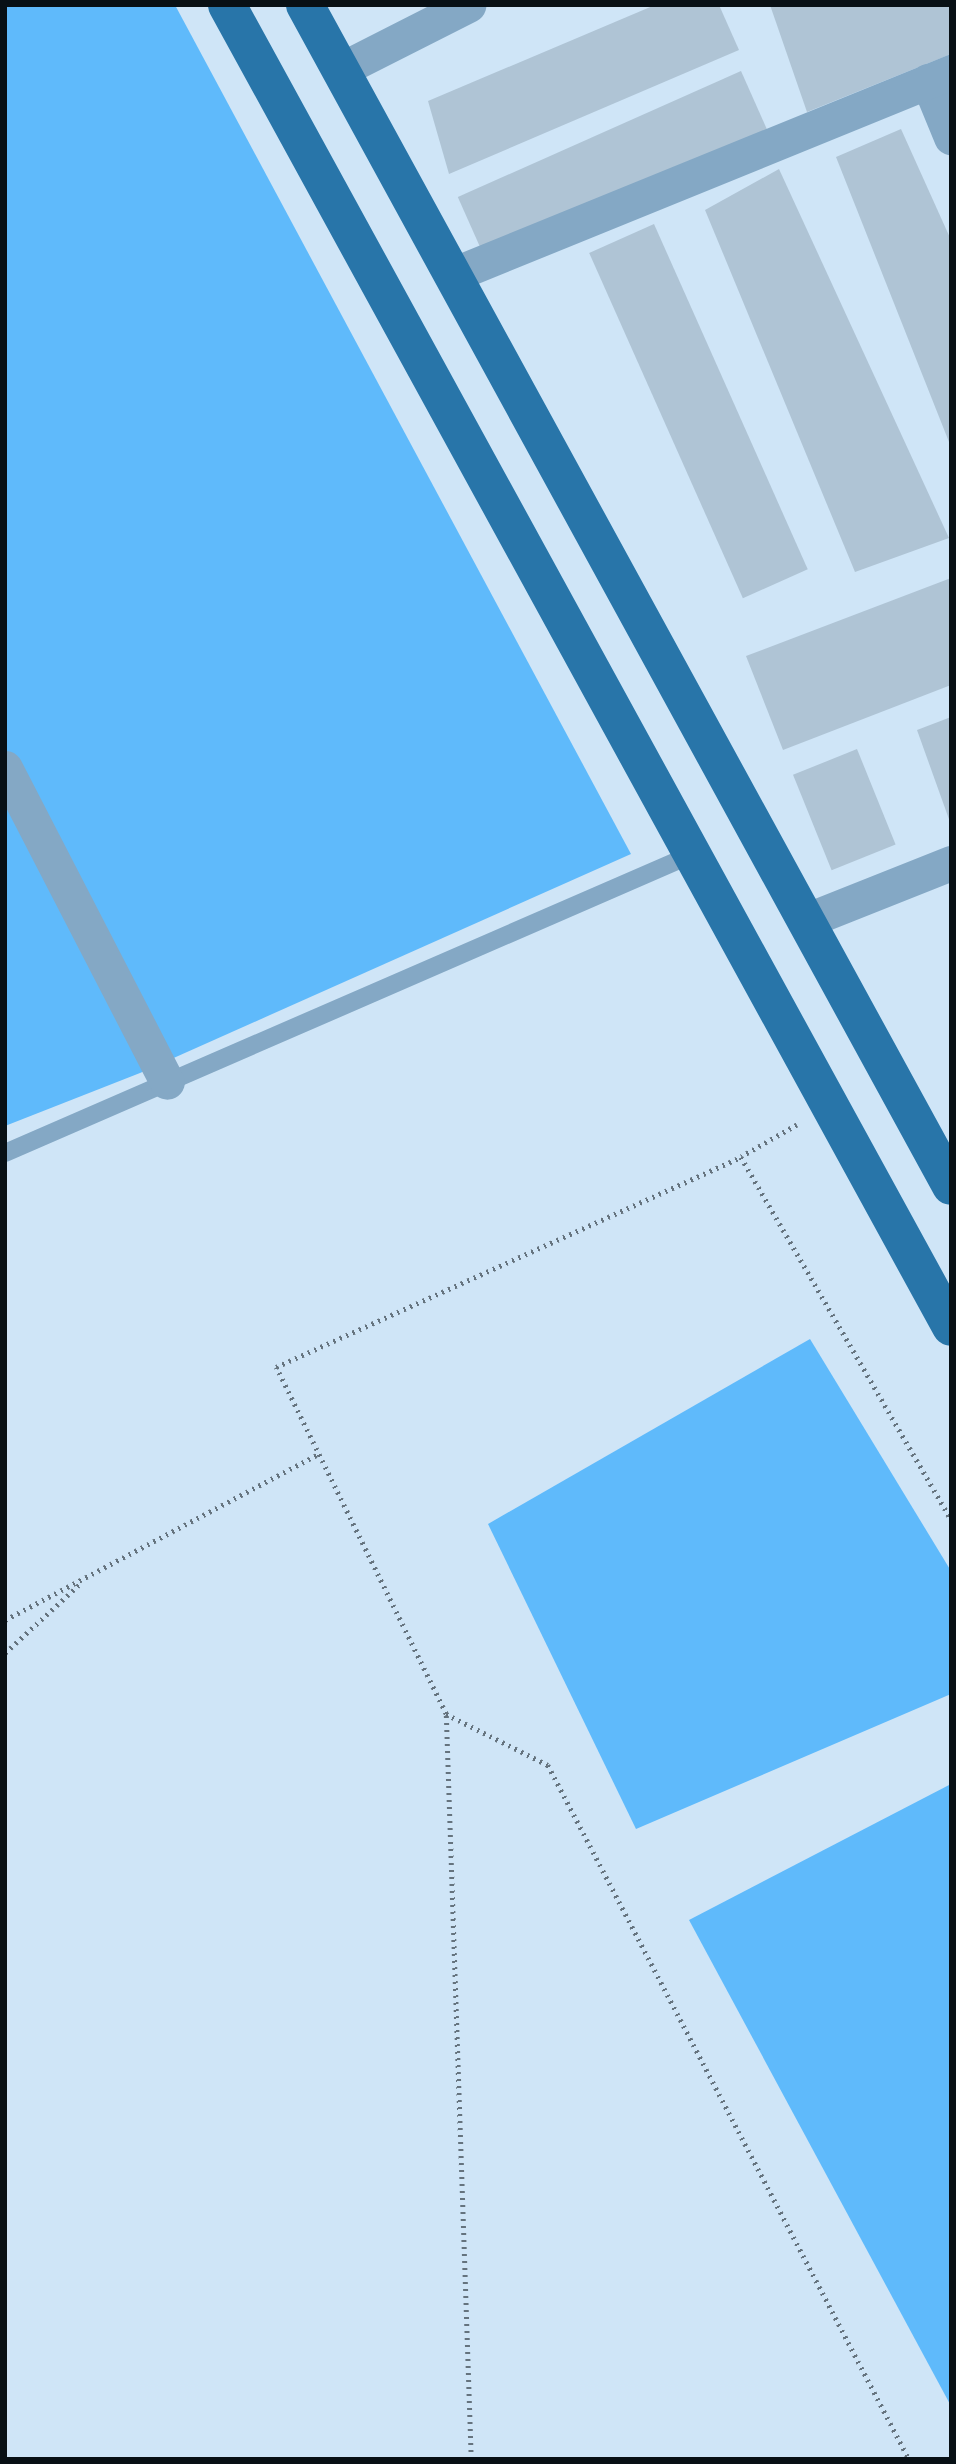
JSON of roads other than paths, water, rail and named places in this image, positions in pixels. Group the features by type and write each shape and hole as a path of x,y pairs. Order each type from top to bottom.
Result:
{"main road":[{"path":"227,5 951,1327"},
{"path":"305,5 805,921 945,1163"}],"street":[{"path":"340,70 468,5"},
{"path":"452,275 939,76 951,137"},
{"path":"5,768 167,1082"},
{"path":"805,921 951,863"}],"lane":[{"path":"5,1153 694,854"}]}
